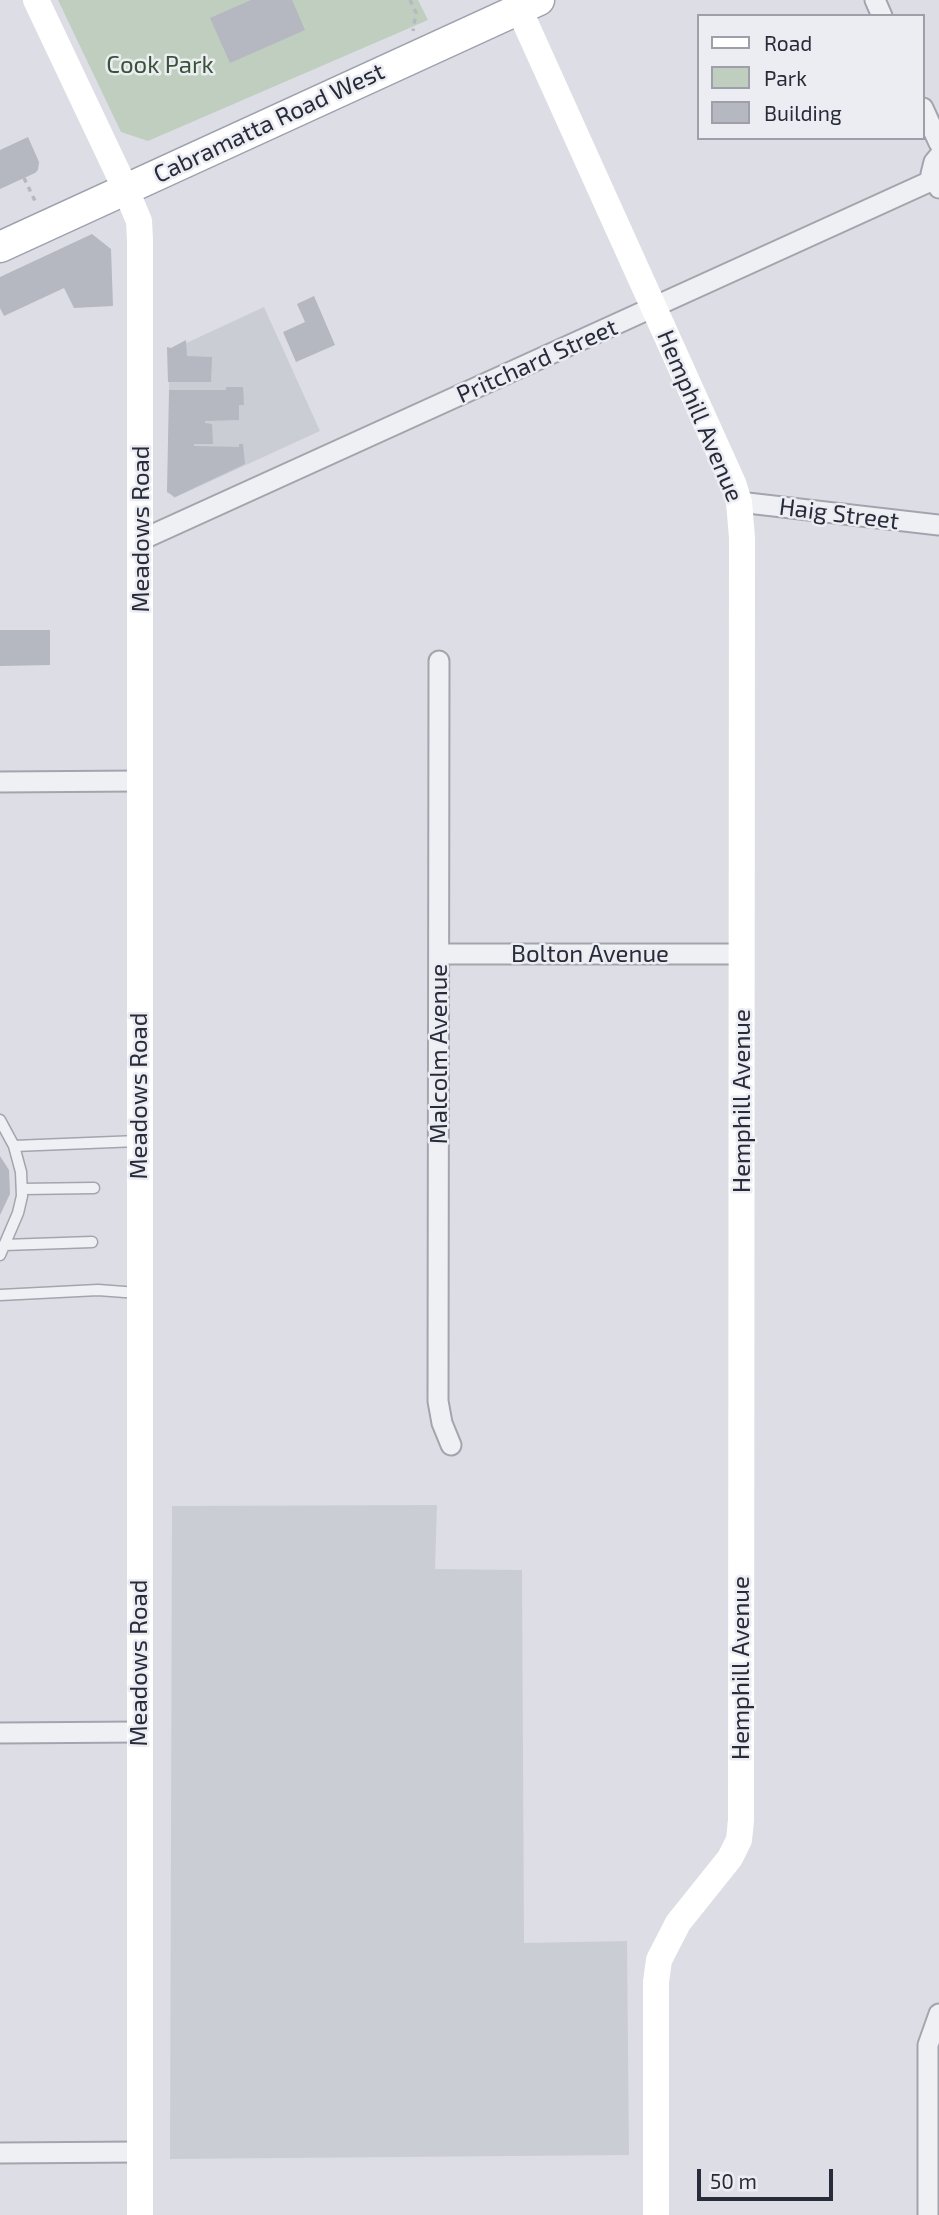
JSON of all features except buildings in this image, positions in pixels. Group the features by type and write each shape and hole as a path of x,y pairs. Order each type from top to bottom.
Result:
{"main road":[{"name":"Cabramatta Road West","path":"0,247 529,4"}],"street":[{"name":"Meadows Road","path":"36,0 139,221 141,240 139,2215"},
{"name":"Hemphill Avenue","path":"529,4 654,309 733,483 739,502 742,538 741,1820 739,1840 730,1858 678,1923 659,1960 656,1982 656,2215"},
{"path":"925,112 939,143"},
{"path":"936,184 932,167 939,156"},
{"name":"Pritchard Street","path":"141,540 936,184"},
{"name":"Haig Street","path":"739,502 939,526"},
{"name":"Malcolm Avenue","path":"439,661 438,1401 442,1423 452,1445"},
{"path":"0,782 139,781"},
{"name":"Bolton Avenue","path":"439,954 742,954"},
{"path":"0,1733 139,1732"},
{"path":"928,2215 928,2045 939,2014"},
{"path":"0,2152 139,2152"}],"lane":[{"path":"0,1120 14,1146 21,1172 22,1189 18,1213 2,1250 92,1242"},
{"path":"14,1146 139,1141"},
{"path":"22,1189 94,1188"},
{"path":"0,1295 97,1290 139,1293"}],"path":[{"path":"410,0 416,13 413,31"},
{"path":"24,178 36,203"}],"shaded area":[{"path":"264,307 320,431 174,498 169,492 169,351"},
{"path":"437,1505 435,1569 522,1570 524,1943 627,1941 629,2155 170,2159 172,1506"}],"green space":[{"name":"Cook Park","path":"58,0 418,0 428,20 148,141 121,132"}]}
